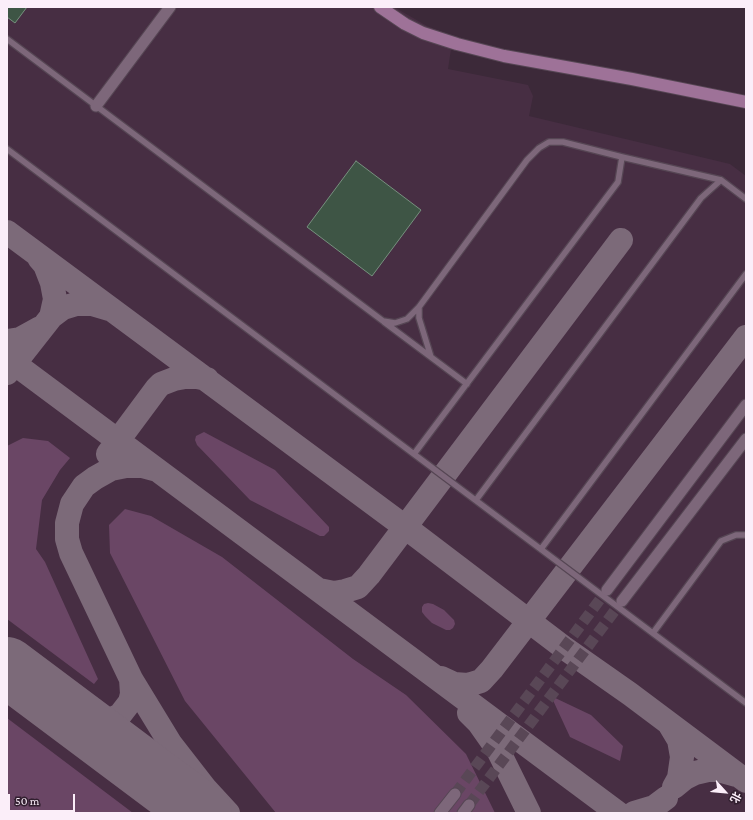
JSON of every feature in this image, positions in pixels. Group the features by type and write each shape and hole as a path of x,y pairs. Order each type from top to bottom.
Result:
{"street":[{"path":"96,106 170,7"},
{"path":"380,7 405,24 423,33 457,44 517,58 746,102"},
{"path":"607,590 746,405"},
{"path":"622,601 746,439"},
{"path":"440,813 455,794"}],"lane":[{"path":"7,39 467,384"},
{"path":"383,321 395,322 407,319 418,307 527,160 539,148 549,142 563,142 721,180 746,199"},
{"path":"7,149 746,703"},
{"path":"414,454 618,182 622,157"},
{"path":"476,500 702,198 721,180"},
{"path":"541,549 746,274"},
{"path":"418,307 419,318 431,357"},
{"path":"653,633 721,541 736,535 746,535"}],"shaded area":[{"path":"7,7 394,7 427,26 453,36 448,69 528,85 533,96 529,116 730,164 746,176 746,813 7,813"},
{"path":"204,432 275,470 329,527 329,531 324,536 320,536 250,500 197,445 195,440 196,436"},
{"path":"23,438 48,441 70,458 60,470 42,500 36,549 45,562 98,679 94,684 7,619 7,446"},
{"path":"125,509 151,516 222,557 353,659 406,695 466,754 495,813 276,813 185,701 110,553 109,525"},
{"path":"428,603 444,610 454,620 455,624 453,628 446,630 432,623 425,616 422,612 422,607 424,604"},
{"path":"551,696 591,715 623,746 620,761 570,737"},
{"path":"7,718 133,813 7,813"}],"building":[{"path":"7,7 27,7 15,23 7,17"},
{"path":"356,161 421,210 372,276 307,227"}],"taxiway":[{"path":"7,232 405,527 563,647 630,694 746,781"},
{"path":"319,590 334,593 345,591 358,587 369,575 621,240"},
{"path":"39,258 45,265 52,283 55,299 51,317 63,308 76,304 92,304 109,309"},
{"path":"7,373 51,317"},
{"path":"7,341 20,339 40,328"},
{"path":"441,678 454,684 468,685 481,681 492,669 746,337"},
{"path":"7,358 618,813"},
{"path":"108,454 161,384 185,377 207,379"},
{"path":"157,470 142,466 126,466 111,469 84,486 72,504 67,523 67,539 71,553 131,679 170,743 205,788 228,813"},
{"path":"77,719 97,723 105,722 120,715 130,702 132,694 131,679"},
{"path":"469,713 479,723 498,750 529,813"},
{"path":"670,725 679,740 682,757 679,778 674,787 685,778 695,773 708,770 718,770 736,775"},
{"path":"634,813 654,807 666,798"}],"runway":[{"path":"7,667 202,813"}],"tunnel":[{"path":"455,794 607,590"},
{"path":"469,805 622,601"}]}
